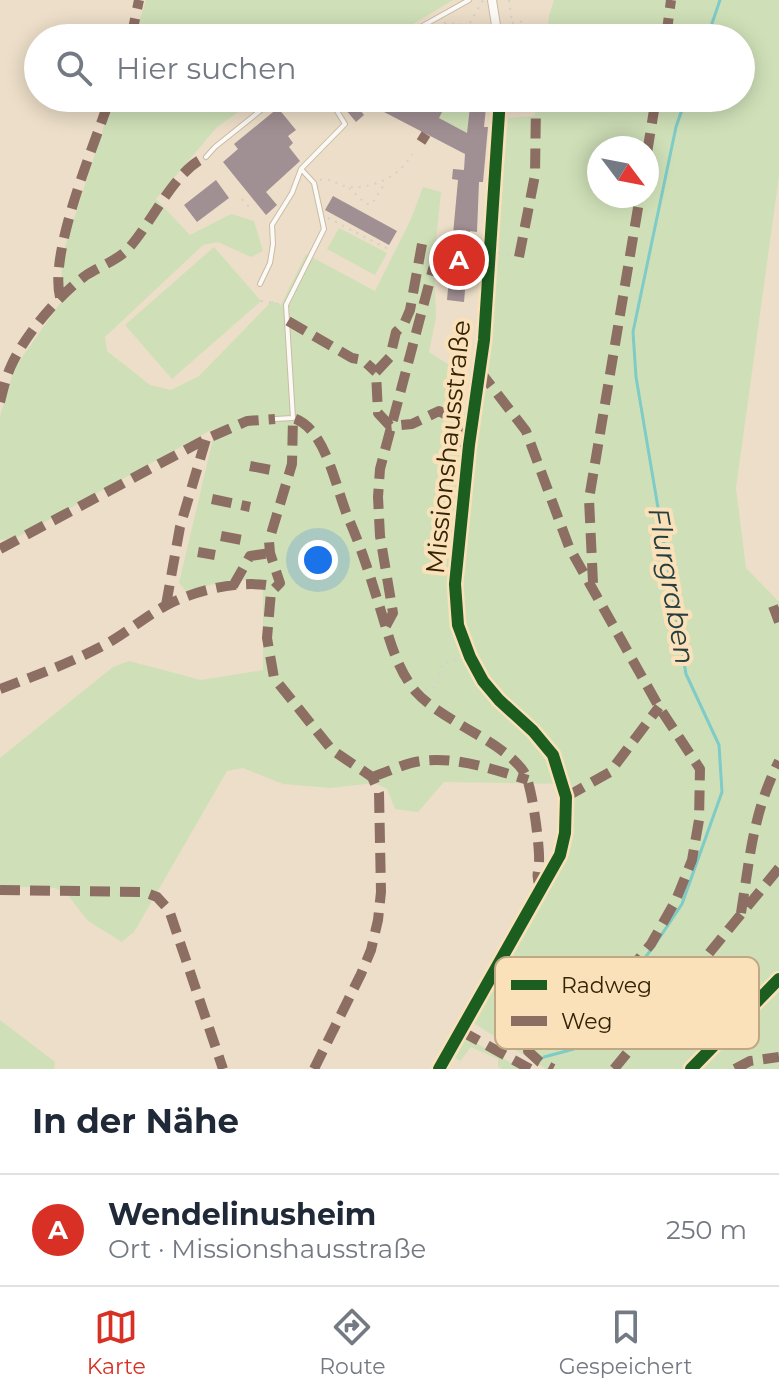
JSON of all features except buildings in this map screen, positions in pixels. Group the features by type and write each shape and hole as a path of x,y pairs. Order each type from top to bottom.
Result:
{"street":[{"path":"492,0 496,24"},
{"name":"Missionshausstraße","path":"499,112 484,340 469,445 455,584 458,625 483,681 553,755 566,797 565,833 560,855 502,957"},
{"name":"Missionshausstraße","path":"439,1069 495,970"},
{"path":"759,999 779,979"},
{"path":"691,1069 711,1049"}],"lane":[{"path":"426,24 469,0"},
{"path":"206,157 259,112"},
{"path":"260,284 270,263 272,225 292,193 301,169 345,124 337,112"},
{"path":"275,419 293,418 286,305 324,229 314,183 301,169"}],"path":[{"path":"469,24 483,0"},
{"path":"509,0 512,23 526,21"},
{"path":"435,19 443,23 464,24"},
{"path":"314,183 328,178 348,187 366,204 372,204 385,181 409,161 412,154"},
{"path":"348,187 385,181"},
{"path":"242,199 250,208"},
{"path":"320,214 388,249"},
{"path":"489,251 519,257"},
{"path":"261,301 286,305"},
{"path":"417,692 437,686 442,664 470,657"}],"green space":[{"path":"146,0 453,0 413,24 138,24"},
{"path":"554,0 779,0 779,176 736,488 746,568 779,602 779,1069 546,1069 514,1049 759,1049 759,957 508,957 560,862 571,829 565,784 444,782 418,812 395,809 387,789 374,783 330,788 283,784 243,768 227,771 134,932 122,942 88,921 67,894 55,888 0,886 0,758 113,667 129,661 201,680 263,670 263,581 231,580 186,591 179,583 213,429 16,538 0,540 0,416 14,369 63,299 61,259 108,112 238,112 217,127 156,199 190,235 231,214 254,221 263,251 251,257 218,242 203,245 105,337 107,351 150,385 171,390 199,376 272,301 281,305 306,254 375,291 411,219 423,187 441,192 434,259 436,317 429,352 459,371 462,407 470,408 490,325 508,118 534,116 536,112 755,112 755,24 548,24"},
{"path":"441,112 469,112 467,133 439,118"},
{"path":"339,228 387,253 375,275 327,249"},
{"path":"214,247 261,301 172,379 125,325"},
{"path":"495,980 495,1037 475,1024 470,1025"},
{"path":"0,1020 55,1062 54,1069 0,1069"},
{"path":"464,1036 522,1069 502,1069 498,1067 498,1059 471,1047 460,1061 452,1056"}],"waterway":[{"name":"Flurgraben","path":"712,24 720,0"},
{"name":"Flurgraben","path":"645,957 682,904 722,792 719,745 686,674 636,377 633,332 681,112"},
{"name":"Flurgraben","path":"544,1057 574,1049"}],"marked path":[{"path":"134,24 139,0"},
{"path":"668,24 671,0"},
{"path":"60,297 58,277 67,226 105,112"},
{"path":"519,257 535,175 536,112"},
{"path":"650,136 654,112"},
{"path":"421,142 426,134"},
{"path":"0,402 11,366 43,317 85,276 127,250 173,186 194,164 206,157"},
{"path":"593,583 589,499 638,208"},
{"path":"386,626 393,613 380,536 380,469 433,269 447,237"},
{"path":"422,244 410,310 404,324 396,332 390,357 376,372 378,413 390,426 412,424 439,411 450,417 454,449 466,429"},
{"path":"288,321 352,358 363,360 376,372"},
{"path":"479,370 526,431 569,547 659,707 700,769 699,820 692,860 676,900 640,957"},
{"path":"314,1069 371,950 381,892 379,793 372,777 332,750 274,678 267,638 271,592 280,583 269,541 292,464 293,418 305,424 314,434 329,462 394,652 409,683 428,703 502,751 524,772 535,816 540,886"},
{"path":"0,549 206,439 247,421 275,419"},
{"path":"166,605 180,527 206,439"},
{"path":"250,466 271,470"},
{"path":"212,499 250,507"},
{"path":"221,536 242,540"},
{"path":"198,552 215,555"},
{"path":"233,586 250,556 270,553"},
{"path":"0,689 95,650 165,606 188,596 241,584 266,585 271,592"},
{"path":"773,606 779,622"},
{"path":"566,797 610,772 659,707"},
{"path":"372,777 421,761 448,760 528,780"},
{"path":"741,913 758,817 779,761"},
{"path":"706,957 779,868"},
{"path":"0,890 144,892 157,897 169,910 223,1069"},
{"path":"461,1031 530,1069"},
{"path":"530,1049 528,1051 540,1062 553,1069"},
{"path":"614,1069 630,1049"},
{"path":"735,1069 750,1061 779,1057"}],"cycle path":[{"path":"499,112 484,340 469,445 455,584 458,625 483,681 553,755 566,797 565,833 560,855 502,957"},
{"path":"439,1069 495,970"},
{"path":"759,999 779,979"},
{"path":"691,1069 711,1049"}],"place":[{"name":"Wendelinusheim","path":"459,260"}]}
